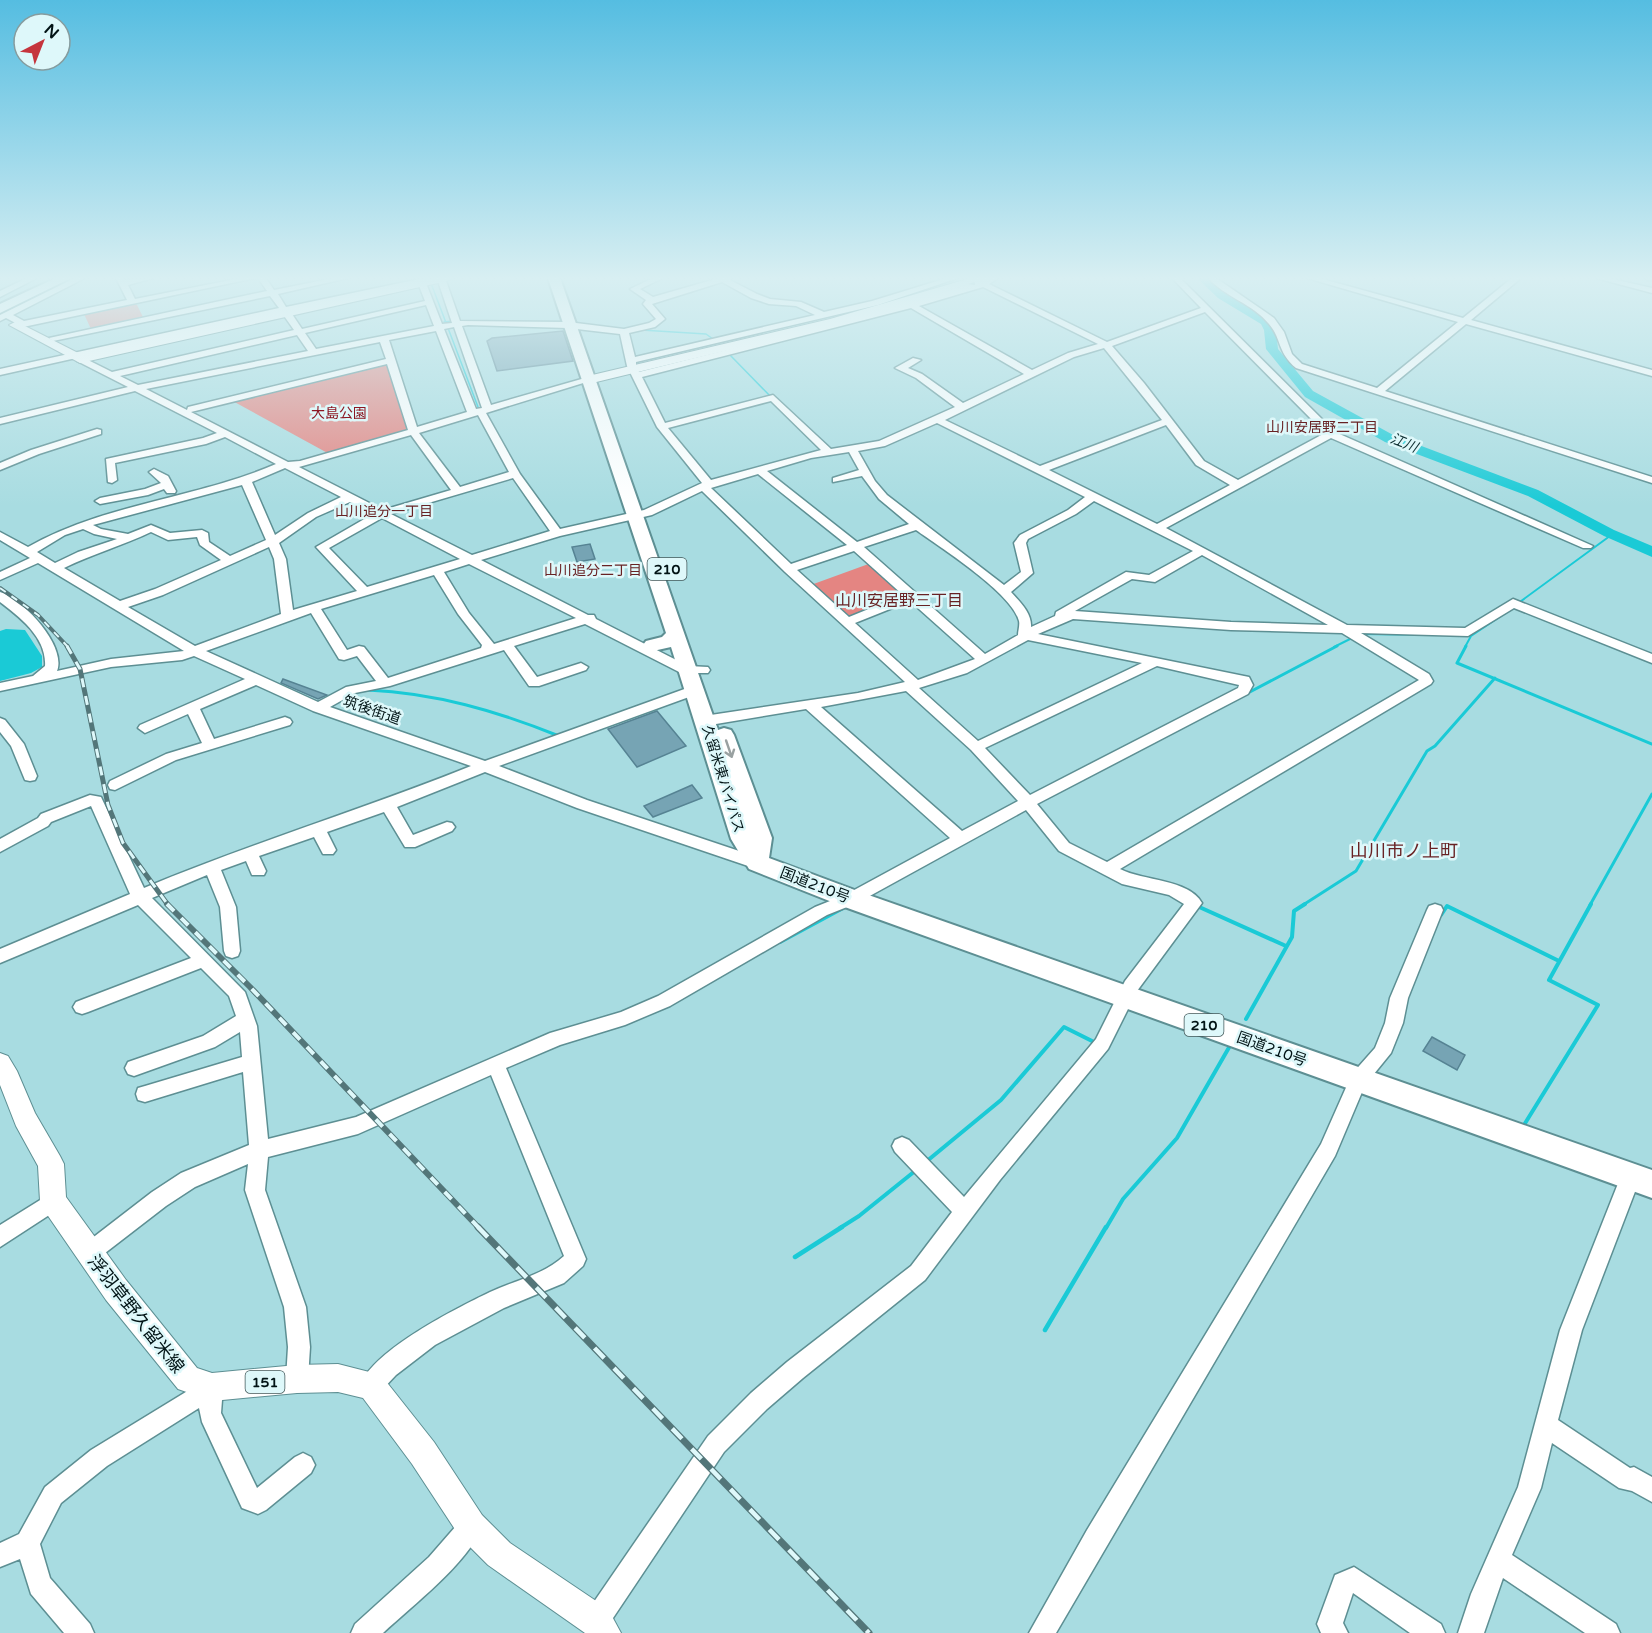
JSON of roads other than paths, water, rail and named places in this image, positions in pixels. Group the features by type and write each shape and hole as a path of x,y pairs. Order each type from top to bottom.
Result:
{"highway":[{"name":"久留米東バイパス","path":"585,354 711,719 742,839 757,862"},
{"name":"久留米東バイパス","path":"642,514 676,635 694,667 695,690 711,719"},
{"path":"653,645 668,642 676,635"},
{"name":"国道210号","path":"757,862 851,899 1641,1180"}],"main road":[{"path":"78,354 90,354"},
{"path":"595,378 690,354"},
{"path":"0,1063 9,1078 25,1118 51,1164 53,1201"},
{"name":"浮羽草野久留米線","path":"53,1201 157,1344 188,1379 212,1387 297,1378 338,1378 371,1385"},
{"path":"371,1385 423,1453 471,1526 499,1554 600,1627"}],"street":[{"path":"116,374 202,354"},
{"path":"0,421 137,388 314,354"},
{"path":"388,354 413,431 458,491"},
{"path":"452,354 515,474 557,533"},
{"path":"466,354 480,411"},
{"path":"600,1627 716,1444 759,1401 795,1370 918,1273 993,1174 1102,1044 1131,986 1194,903 1188,897 1158,886 1128,880 1064,847 1028,802 976,747 789,569 706,485 662,427 633,368 630,354"},
{"path":"997,354 1031,374"},
{"path":"0,687 111,663 182,656 288,616 474,558 557,533 642,514 706,485 829,452 881,444 938,420 1074,354"},
{"path":"1114,354 1169,421 1200,463 1238,485"},
{"path":"1252,354 1331,434 1587,546"},
{"path":"1286,354 1299,366 1652,480"},
{"path":"1378,392 1425,354"},
{"path":"1585,354 1652,373"},
{"path":"0,372 82,356 137,388 283,465 385,513"},
{"path":"916,360 900,368 919,376 962,407"},
{"path":"190,409 390,361"},
{"path":"116,374 150,387 300,464 385,513 591,618 694,667"},
{"path":"0,576 82,524 246,481 283,465 300,464 595,378"},
{"path":"662,427 773,398 829,452"},
{"path":"938,420 1158,528 1351,630 1424,676 1426,681 1107,869"},
{"path":"1039,470 1169,421"},
{"path":"0,467 35,452 97,432"},
{"path":"112,480 110,461 206,441 225,434"},
{"path":"1158,528 1331,434"},
{"path":"853,450 882,497 915,526 1005,590 1025,620 1024,635"},
{"path":"761,471 855,546 983,659"},
{"path":"154,472 164,478 176,498"},
{"path":"837,480 865,472"},
{"path":"365,592 321,547 385,513 515,474"},
{"path":"246,481 280,559 288,616"},
{"path":"100,501 148,492 167,484"},
{"path":"1005,590 1027,573 1020,543 1024,537 1072,512 1093,496"},
{"path":"118,606 159,592 274,541 312,515 349,498"},
{"path":"82,524 99,531 129,538"},
{"path":"789,569 915,526"},
{"path":"55,568 82,554 112,546 151,528 168,537 202,533 204,543 229,561"},
{"name":"筑後街道","path":"0,535 194,651 318,708 484,766 582,804 757,862"},
{"path":"1055,620 1066,610 1130,575 1151,579 1201,551"},
{"path":"437,570 464,614 488,645 487,651"},
{"path":"0,596 25,616 52,652 52,668 37,678"},
{"path":"846,622 912,596"},
{"path":"711,719 810,705 950,675 1024,635 1055,620 1072,615 1211,624 1468,632 1513,603 1652,659"},
{"path":"314,608 344,656 359,650 385,683"},
{"path":"318,708 345,692 385,683 591,618 653,645 694,667"},
{"path":"89,1253 159,1199 188,1180 259,1149 358,1125 556,1038 625,1018 664,1001 821,911 851,899 1028,802 1243,690 1246,685 1244,680 1024,635"},
{"path":"507,645 534,683 581,667"},
{"path":"976,747 1156,662"},
{"path":"145,728 255,680"},
{"path":"0,956 212,866 388,805 484,766 695,690"},
{"path":"810,705 961,839"},
{"path":"192,708 210,745"},
{"path":"115,785 171,757 285,722"},
{"path":"0,723 17,744 30,776"},
{"path":"0,846 43,822 46,818 90,801 96,801 139,896 236,992 245,1019 251,1062 259,1149 255,1190 295,1307 299,1347 297,1378"},
{"path":"388,805 410,843 447,827"},
{"path":"318,829 328,850"},
{"path":"250,852 258,871"},
{"path":"212,866 228,908 232,951"},
{"path":"1042,1633 1328,1150 1358,1080 1382,1053 1394,1023 1399,998 1436,910"},
{"path":"82,1007 203,960"},
{"path":"134,1068 209,1042 245,1019"},
{"path":"145,1094 251,1062"},
{"path":"371,1385 388,1367 427,1338 497,1299 557,1276 576,1259 495,1064"},
{"path":"902,1146 964,1211"},
{"path":"1471,1633 1483,1594 1529,1488 1571,1330 1641,1180"},
{"path":"0,1237 53,1201"},
{"path":"212,1387 210,1414 250,1500 258,1502 303,1465"},
{"path":"0,1555 28,1543 53,1495 99,1458 212,1387"},
{"path":"1546,1425 1627,1480 1634,1479 1652,1490"},
{"path":"364,1633 438,1566 471,1526"},
{"path":"28,1543 40,1585 81,1633"},
{"path":"1498,1560 1606,1633"},
{"path":"1335,1633 1330,1624 1344,1584 1354,1579 1432,1633"}],"water":[{"path":"25,630 42,656 42,667 31,673 0,681 0,631"}],"waterway":[{"path":"458,354 478,407"},
{"name":"江川","path":"1276,354 1309,394 1390,439 1533,493 1609,533 1652,552"},
{"path":"730,355 772,398"},
{"path":"1517,604 1614,533"},
{"path":"1471,636 1507,612"},
{"path":"1360,634 1447,635"},
{"path":"1465,636 1471,636"},
{"path":"1465,647 1471,636"},
{"path":"1334,647 1354,637"},
{"path":"1246,694 1337,646"},
{"path":"1466,646 1457,663 1494,679"},
{"path":"1303,905 1356,871 1427,751 1435,746 1494,679"},
{"path":"1494,679 1652,744"},
{"path":"368,690 442,699 489,711 559,736"},
{"path":"1590,905 1652,794"},
{"path":"1246,1019 1292,937 1294,911 1305,904"},
{"path":"1524,1125 1598,1005 1549,980 1591,904"},
{"path":"1197,906 1286,946"},
{"path":"1441,915 1447,906 1559,961"},
{"path":"780,942 843,908"},
{"path":"927,1161 1001,1100 1064,1027 1092,1041"},
{"path":"1106,1228 1123,1199 1177,1138 1231,1044"},
{"path":"840,1228 859,1216 915,1171"},
{"path":"795,1257 842,1227"},
{"path":"1045,1330 1106,1227"}],"railway":[{"path":"0,588 38,615 68,647"},
{"path":"67,646 80,669 108,805 123,843 168,905"},
{"path":"168,905 250,987 479,1228"},
{"path":"478,1227 869,1633"}],"district":[{"name":"山川安居野二丁目","path":"1322,427"},
{"name":"山川追分一丁目","path":"384,511"},
{"name":"山川追分二丁目","path":"593,570"},
{"name":"山川安居野三丁目","path":"899,601"},
{"name":"山川市ノ上町","path":"1404,851"}],"park label":[{"name":"大島公園","path":"339,413"}]}
